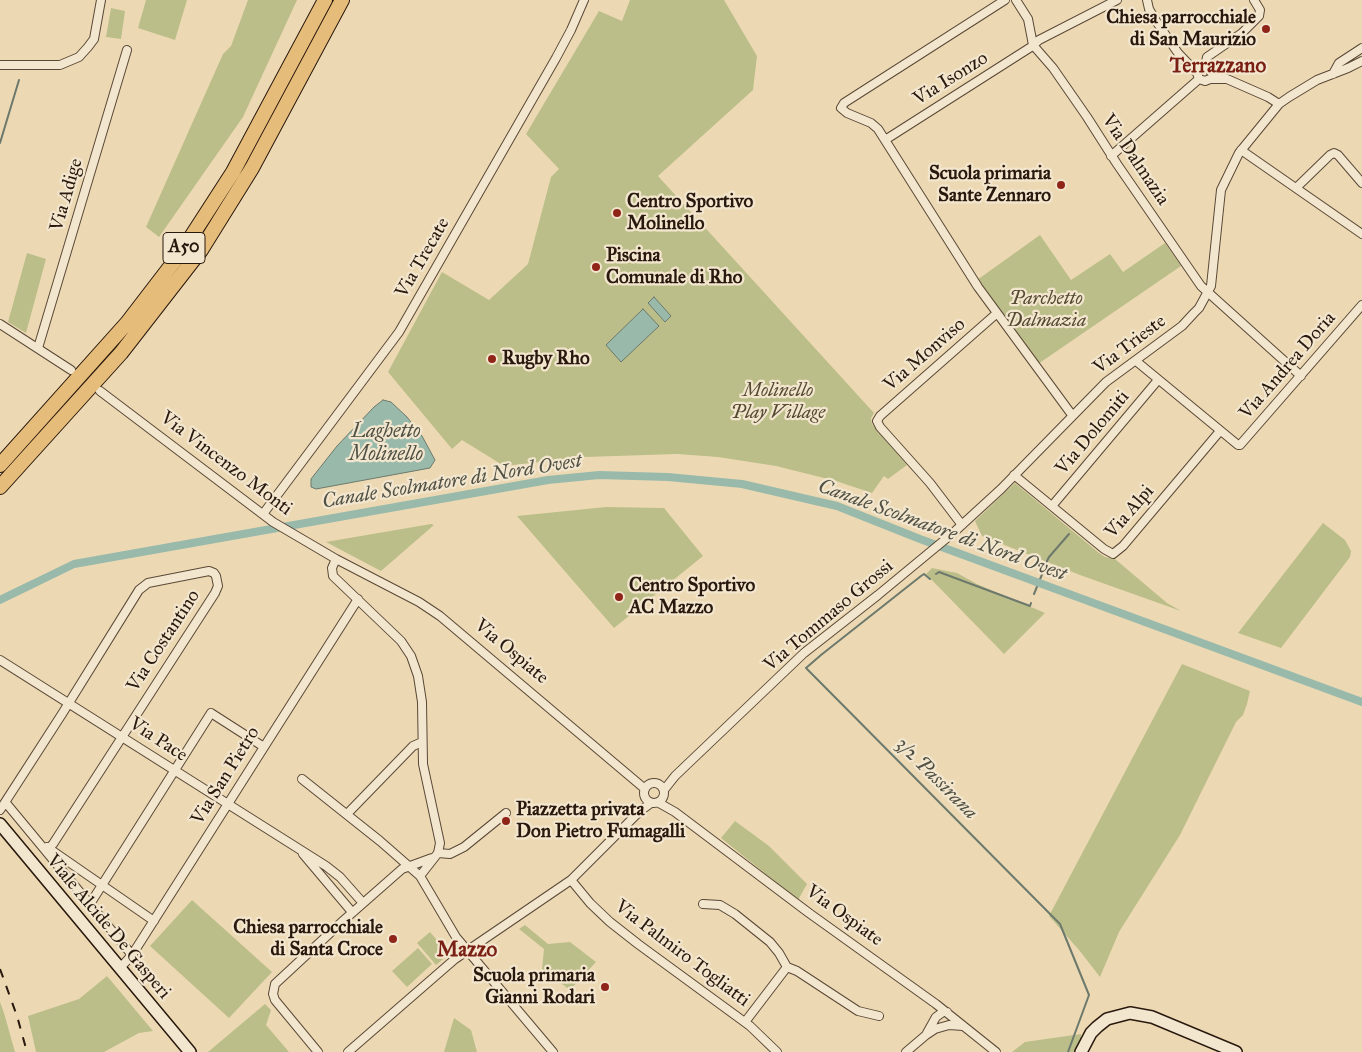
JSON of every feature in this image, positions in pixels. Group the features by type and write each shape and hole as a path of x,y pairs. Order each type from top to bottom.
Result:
{"highway":[{"name":"A50","path":"0,465 127,323 180,254 206,216 237,164 325,0"},
{"name":"A50","path":"0,487 121,353 201,250 252,168 342,0"}],"street":[{"path":"0,65 60,65 78,57 94,38 101,0"},
{"name":"Via Trecate","path":"263,514 399,332 559,53 584,0"},
{"path":"1005,0 840,107 847,113 871,123 878,129 996,314 1072,415"},
{"path":"1016,0 1028,19 1034,45"},
{"name":"Via Isonzo","path":"885,140 1050,34 1117,0"},
{"path":"1147,0 1149,9 1178,53 1202,72 1226,79 1268,97 1279,104"},
{"path":"1111,156 1202,72 1207,57 1247,29 1259,16 1260,10 1254,0"},
{"name":"Via Dalmazia","path":"1034,45 1069,91 1194,277 1208,292 1301,376"},
{"path":"1333,74 1340,63 1362,48"},
{"name":"Via Adige","path":"38,348 127,50"},
{"name":"Via Trieste","path":"962,525 1106,382 1182,326 1200,308 1211,286 1220,190 1241,150 1279,104 1308,84 1362,61"},
{"path":"1241,150 1362,234"},
{"path":"1296,188 1334,153 1338,155 1362,183"},
{"name":"Via Andrea Doria","path":"1220,431 1238,445 1245,441 1362,305"},
{"name":"Via Monviso","path":"962,525 925,477 880,427 877,421 880,416 996,314"},
{"path":"0,324 71,370"},
{"path":"1136,360 1220,431"},
{"name":"Via Dolomiti","path":"1052,506 1158,380"},
{"name":"Via Vincenzo Monti","path":"100,391 273,522 338,561"},
{"name":"Via Alpi","path":"1052,506 1104,549 1113,554 1123,546 1220,431"},
{"path":"1014,475 1052,506"},
{"name":"Via Tommaso Grossi","path":"663,787 804,653 962,525"},
{"path":"338,561 332,568 335,577 401,641 411,656 418,676 421,693 423,764 440,843 435,856 420,876"},
{"name":"Via Ospiate","path":"338,561 413,598 440,616 645,789"},
{"name":"Via Costantino","path":"47,850 215,593 218,586 214,573 209,571 143,585 69,703"},
{"name":"Via San Pietro","path":"120,968 132,955 358,599"},
{"name":"Via Pace","path":"0,660 334,872 363,903"},
{"path":"0,810 69,703"},
{"path":"90,904 211,713 264,747"},
{"path":"347,814 413,746 422,742"},
{"path":"302,779 347,814 420,876 456,937 553,1052"},
{"path":"348,1052 467,950 571,880 640,811 655,801 663,787 652,783 645,789 655,801"},
{"name":"Via Ospiate","path":"655,801 671,808 802,908 947,1012 996,1052"},
{"path":"6,803 47,850 132,955"},
{"path":"318,1052 275,1000 274,988 277,981 352,912 407,866 460,850 506,813"},
{"name":"Viale Alcide De Gasperi","path":"0,824 190,1052"},
{"name":"Via Pace","path":"298,848 352,912"},
{"path":"47,850 154,920"},
{"path":"325,881 334,872"},
{"name":"Via Palmiro Togliatti","path":"571,880 590,903 625,934 745,1022 777,1052"},
{"path":"704,904 720,905 735,914 773,945 787,967 797,971 858,1010 880,1016"},
{"path":"745,1022 787,967"},
{"path":"906,1052 945,1020 947,1012 943,1012 936,1017 926,1034"},
{"path":"1081,1052 1091,1033 1107,1019 1130,1013 1152,1016 1236,1052"},
{"path":"935,1029 949,1025 965,1027"}],"green space":[{"path":"146,0 187,0 175,40 138,28"},
{"path":"248,0 297,0 243,117 159,237 146,227 223,54 231,46"},
{"name":"Molinello Play Village","path":"630,0 724,0 757,56 753,90 658,176 874,413 871,418 872,424 907,465 888,479 884,476 872,493 836,481 776,466 718,457 677,454 585,457 504,466 462,440 452,449 388,372 442,272 489,300 528,264 551,177 559,169 526,134 599,11 622,21"},
{"path":"111,8 125,11 121,39 106,37"},
{"name":"Parchetto Dalmazia","path":"1040,235 1071,280 1110,254 1123,272 1165,243 1181,266 1038,364 977,280"},
{"path":"27,253 46,259 26,333 8,322"},
{"path":"1015,483 1099,553 1105,557 1115,559 1167,603 1181,611 1080,575 982,536 975,521"},
{"name":"Centro Sportivo AC Mazzo","path":"606,507 664,508 703,556 614,628 517,516"},
{"path":"1323,523 1345,540 1351,551 1350,557 1281,648 1238,633"},
{"path":"434,525 381,571 326,542"},
{"path":"932,568 957,573 977,584 1045,613 1004,654 926,574"},
{"path":"1182,664 1250,691 1247,704 1243,715 1236,722 1180,835 1119,932 1100,977 1049,916"},
{"path":"735,821 769,846 807,884 798,900 721,838"},
{"path":"192,900 272,972 229,1018 150,946"},
{"path":"525,925 548,944 570,942 596,962 570,990 542,969 544,949 519,929"},
{"path":"430,932 449,954 436,965 417,943"},
{"path":"418,948 432,964 407,987 392,971"},
{"path":"107,976 153,1031 139,1033 104,1052 36,1052 28,1016 79,999"},
{"path":"0,1002 4,1013 15,1052 0,1052"},
{"path":"265,1004 271,1010 266,1025 289,1052 208,1052"},
{"path":"454,1018 471,1030 477,1052 444,1052"},
{"path":"1081,1034 1081,1039 1075,1052 1012,1052 1025,1042"}],"water":[{"path":"654,297 671,316 665,322 648,303"},
{"path":"643,309 659,326 621,362 606,345"},
{"name":"Laghetto Molinello","path":"383,400 391,402 407,417 422,436 435,460 430,468 316,489 311,487 311,479 337,446"}],"waterway":[{"path":"0,143 19,80"},
{"name":"Canale Scolmatore di Nord Ovest","path":"0,600 74,564 548,480 599,475 668,477 742,484 837,506 920,539 1362,702"},
{"name":"3/2 Passirana","path":"1046,563 1069,534"},
{"name":"3/2 Passirana","path":"936,574 939,572 1030,606 1031,603"},
{"name":"3/2 Passirana","path":"1034,594 1043,572"},
{"name":"3/2 Passirana","path":"930,579 924,574 921,576 806,668 1060,924 1089,995 1068,1052"}],"railway":[{"path":"0,969 17,1016 27,1052"}],"place":[{"name":"Chiesa parrocchiale di San Maurizio","path":"1266,29"},
{"name":"Scuola primaria Sante Zennaro","path":"1061,185"},
{"name":"Centro Sportivo Molinello","path":"617,213"},
{"name":"Piscina Comunale di Rho","path":"596,267"},
{"name":"Rugby Rho","path":"492,359"},
{"name":"Centro Sportivo AC Mazzo","path":"619,597"},
{"name":"Piazzetta privata Don Pietro Fumagalli","path":"506,821"},
{"name":"Chiesa parrocchiale di Santa Croce","path":"393,939"},
{"name":"Scuola primaria Gianni Rodari","path":"605,987"}],"district":[{"name":"Terrazzano","path":"1218,67"},
{"name":"Mazzo","path":"467,951"}]}
